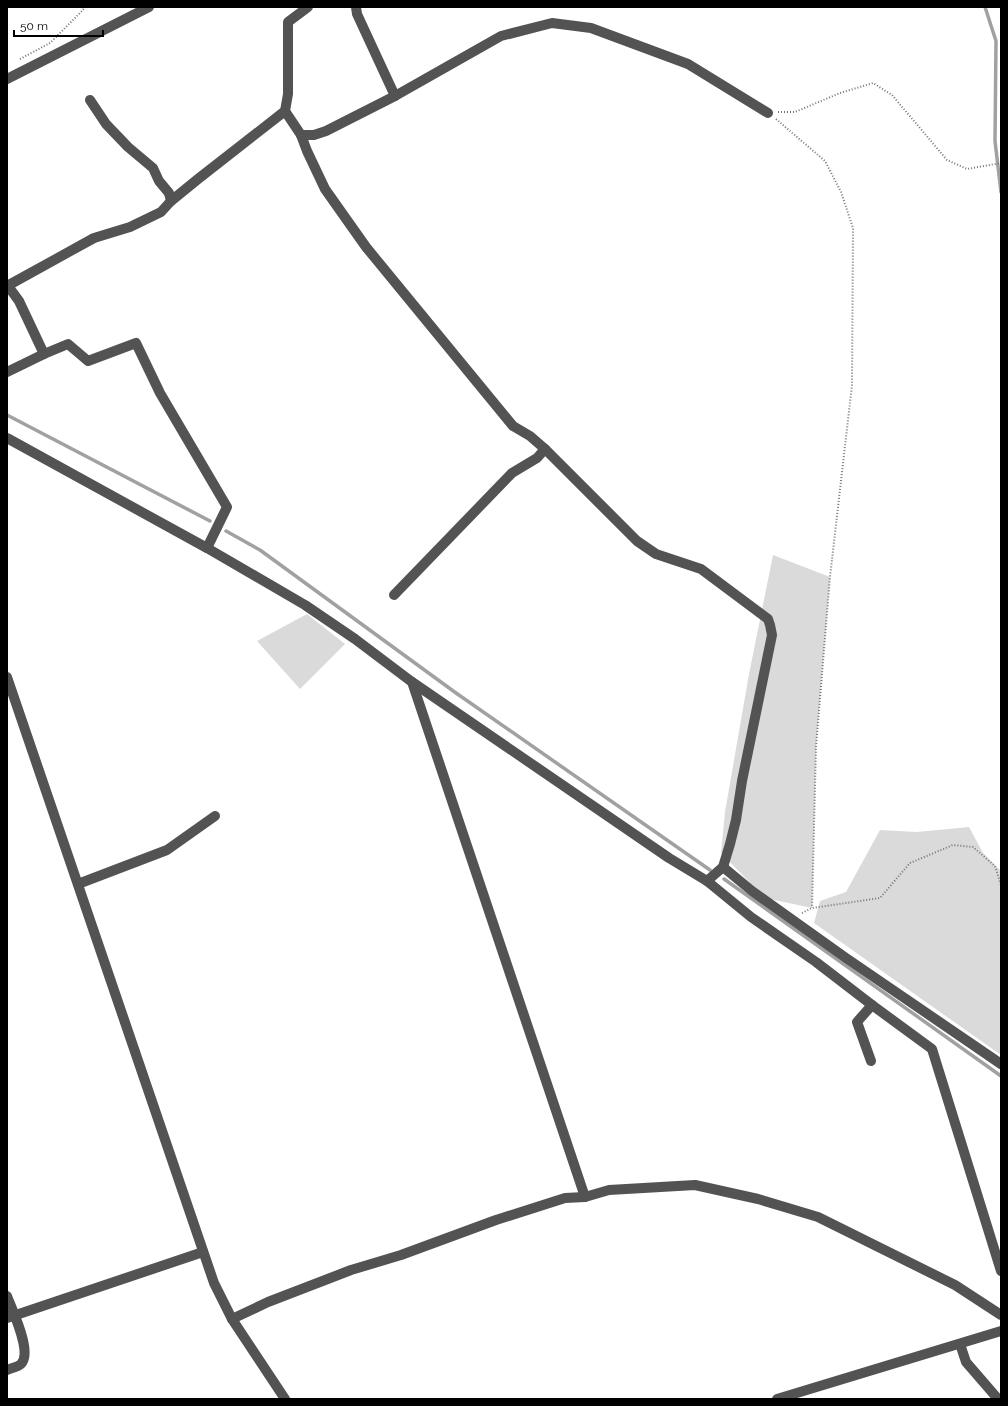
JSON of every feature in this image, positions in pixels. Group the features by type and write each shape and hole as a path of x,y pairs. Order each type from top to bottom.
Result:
{"street":[{"path":"7,79 149,7"},
{"path":"44,354 19,301 8,286 94,238 130,226 161,212 171,201 285,111 288,94 288,22 308,7"},
{"path":"356,7 357,14 394,96"},
{"path":"301,135 314,135 326,131 394,96 501,36 552,23 591,28 688,64 768,113"},
{"path":"90,100 106,124 128,147 153,168 159,181 169,193 171,201"},
{"path":"285,111 301,135 324,189 366,247 513,426 530,436 545,449 637,541 656,554 701,569 768,619 772,635 742,781 736,820 723,867 707,881"},
{"path":"7,372 68,344 88,361 136,343 160,393 227,507 207,548"},
{"path":"7,438 207,548 306,605 355,639 412,682 669,858 707,881 751,917 816,962 932,1049 1001,1271"},
{"path":"394,595 512,473 538,458 545,449"},
{"path":"7,676 214,1283 232,1319 285,1399"},
{"path":"412,682 585,1197"},
{"path":"78,884 167,850 215,816"},
{"path":"723,867 752,891 792,918 846,958 1001,1064"},
{"path":"871,1061 857,1022 872,1005"},
{"path":"232,1319 268,1302 351,1270 401,1255 496,1220 565,1198 585,1197 609,1190 695,1185 758,1199 818,1217 955,1285 1001,1315"},
{"path":"11,1317 203,1252"},
{"path":"7,1296 11,1317 25,1344 25,1357 21,1364 7,1370"},
{"path":"777,1399 1001,1332"},
{"path":"960,1344 966,1362 998,1399"}],"path":[{"path":"19,59 50,43 85,7"},
{"path":"768,113 795,112 840,93 873,83 892,95 947,160 967,169 1001,163"},
{"path":"768,113 825,161 841,192 853,228 852,385 830,577 816,747 812,908"},
{"path":"792,918 812,908 880,898 910,863 953,845 973,847 995,866 1001,885"}],"shaded area":[{"path":"773,555 830,577 816,747 812,908 765,898 721,853 725,812 749,674"},
{"path":"307,614 345,644 300,689 257,641"},
{"path":"969,827 983,853 1001,871 1001,1055 814,923 820,901 846,892 880,830 917,832"}],"waterway":[{"path":"985,7 996,41 995,141 1001,192"},
{"path":"7,415 210,521"},
{"path":"226,531 260,550 456,693 710,870"},
{"path":"724,879 1001,1076"}]}
